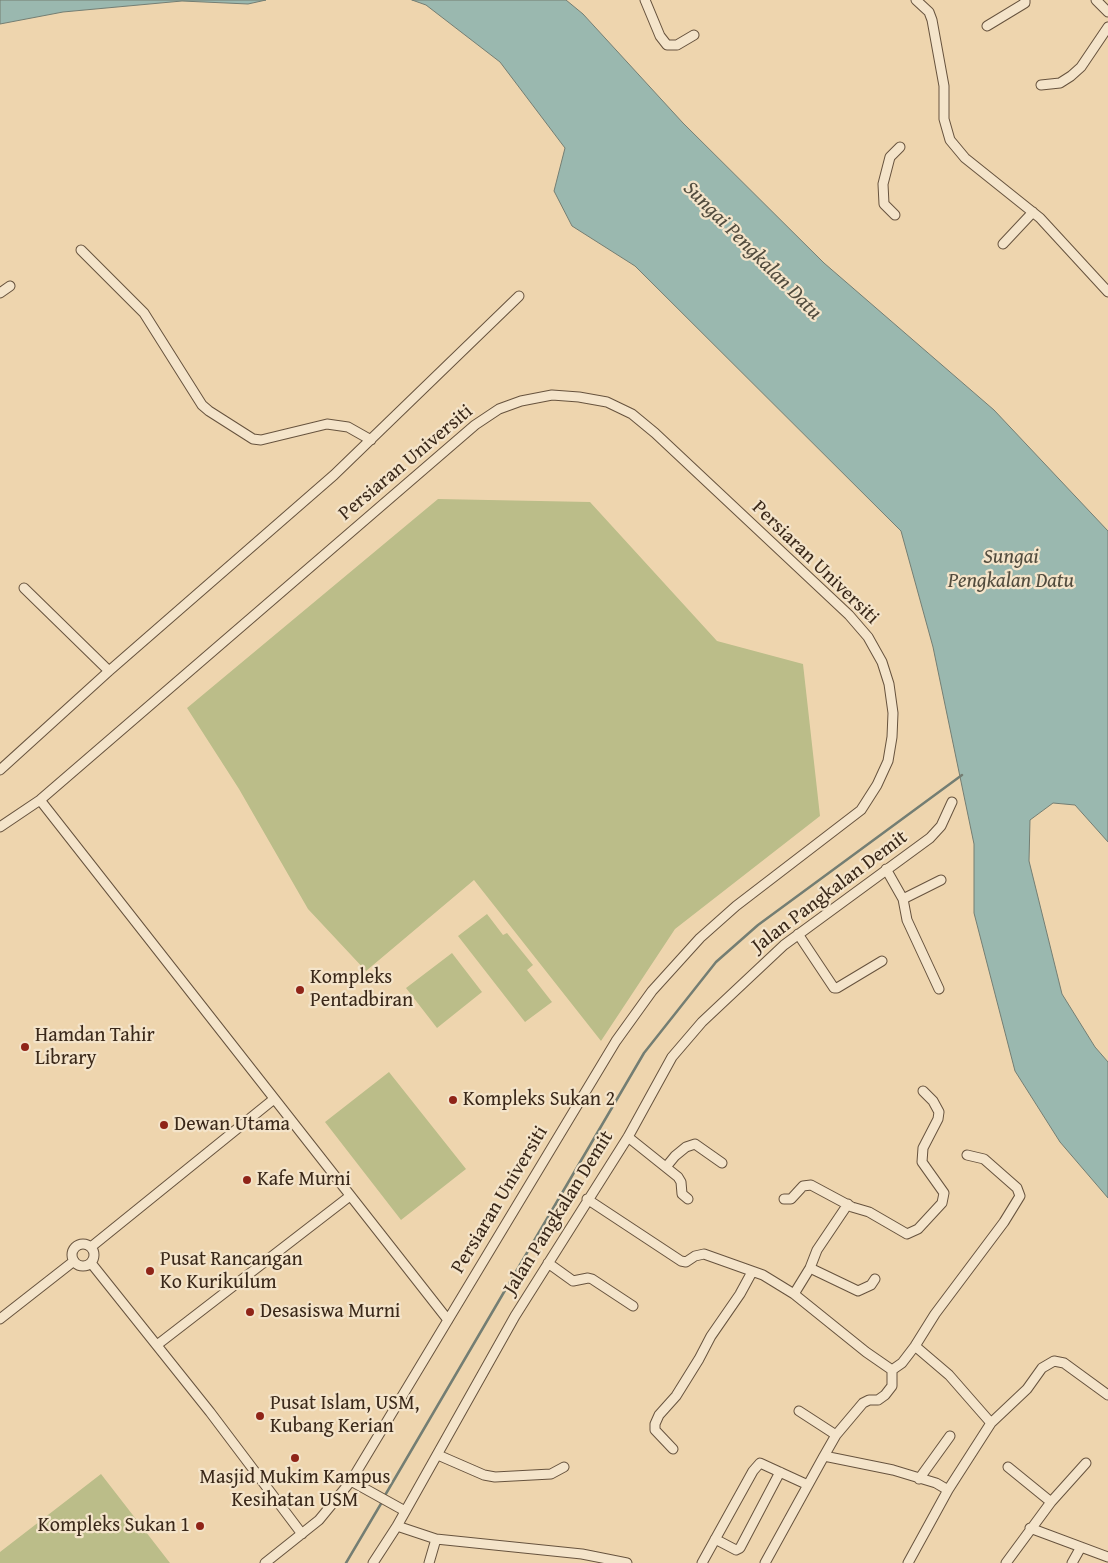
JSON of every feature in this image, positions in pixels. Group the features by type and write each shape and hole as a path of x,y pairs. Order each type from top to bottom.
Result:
{"street":[{"path":"645,0 660,36 667,45 677,45 694,35"},
{"path":"916,0 929,12 932,20 944,86 944,119 950,140 965,158 1033,212 1108,292"},
{"path":"987,26 1025,3 1025,0"},
{"path":"1096,0 1108,12"},
{"path":"1041,85 1060,83 1071,76 1081,67 1108,27"},
{"path":"894,215 884,204 883,184 890,157 900,146"},
{"path":"1003,244 1033,212"},
{"path":"81,250 144,313 192,390 209,412 253,439 261,440 327,424 348,427 371,440"},
{"path":"0,293 10,286"},
{"path":"0,770 109,671 371,440 518,296"},
{"name":"Persiaran Universiti","path":"0,827 40,800 475,424 499,409 521,401 552,395 607,402 632,414 655,433 849,615 868,637 882,662 889,684 893,713 888,761 877,785 861,810 736,906 700,938 652,991 616,1041 351,1481 330,1508 302,1534 264,1563"},
{"path":"24,588 109,671"},
{"path":"40,800 448,1320"},
{"name":"Jalan Pangkalan Demit","path":"373,1563 438,1455 515,1316 587,1199 628,1137 672,1057 702,1022 798,934 930,838 941,826 952,802"},
{"path":"886,869 902,898 907,920 939,989"},
{"path":"902,898 941,880"},
{"path":"798,934 834,988 882,961"},
{"path":"784,1199 791,1199 806,1184 869,1212 907,1234 918,1228 942,1203 944,1193 922,1162 921,1155 938,1120 939,1112 933,1101 923,1091"},
{"path":"91,1247 274,1099"},
{"path":"628,1137 680,1179 682,1194 688,1199"},
{"path":"666,1166 686,1147 695,1144 722,1163"},
{"path":"892,1370 902,1363 915,1346 941,1307 1004,1222 1020,1196 1017,1188 984,1159 967,1154"},
{"path":"157,1345 350,1196"},
{"path":"587,1199 681,1261 686,1262 695,1256 704,1254 763,1275 794,1294 866,1352 892,1370"},
{"path":"794,1294 810,1268 817,1250 848,1204"},
{"path":"84,1244 91,1247 94,1257 90,1263 84,1266 74,1261 72,1254 74,1248 84,1244"},
{"path":"0,1319 74,1261"},
{"path":"90,1263 157,1345 302,1534"},
{"path":"548,1263 573,1281 592,1279 633,1306"},
{"path":"810,1268 858,1291 871,1285 876,1279"},
{"path":"672,1449 656,1430 657,1420 676,1396 711,1336 740,1294 752,1272"},
{"path":"915,1346 949,1375 991,1423"},
{"path":"908,1563 948,1490 991,1423 1027,1389 1042,1368 1054,1361 1064,1363 1108,1395"},
{"path":"764,1563 836,1435 864,1403 868,1400 878,1400 885,1395 892,1386 892,1370"},
{"path":"799,1412 836,1435"},
{"path":"919,1479 950,1436"},
{"path":"438,1455 484,1475 495,1477 551,1474 564,1467"},
{"path":"824,1456 868,1463 948,1490"},
{"path":"702,1563 755,1466 760,1463 808,1485"},
{"path":"1006,1563 1030,1528 1086,1463"},
{"path":"1008,1467 1051,1502"},
{"path":"715,1539 736,1550 740,1548 780,1472"},
{"path":"351,1481 405,1511"},
{"path":"397,1526 436,1539 566,1559 582,1554 627,1563"},
{"path":"1030,1528 1108,1557"},
{"path":"429,1563 436,1539"},
{"path":"1072,1563 1081,1547"}],"green space":[{"path":"438,499 590,502 717,641 803,664 820,816 675,929 601,1041 474,880 366,971 308,909 239,789 187,708"},
{"path":"487,914 503,935 507,933 533,965 527,970 552,1002 525,1022 458,936"},
{"path":"452,953 482,992 437,1028 406,988"},
{"path":"389,1072 466,1169 401,1220 325,1122"},
{"path":"101,1474 170,1563 0,1563 0,1552"}],"water":[{"path":"0,0 266,0 248,4 182,1 63,12 0,24"},
{"name":"Sungai Pengkalan Datu","path":"412,0 566,0 583,14 683,123 824,263 994,410 1108,531 1108,842 1075,805 1053,803 1030,820 1029,861 1062,994 1095,1047 1108,1062 1108,1198 1060,1142 1015,1071 974,913 974,844 933,647 901,531 635,266 572,226 554,191 565,148 500,62 426,5"}],"waterway":[{"path":"384,1497 644,1053 716,962 758,925 962,775"},
{"path":"346,1563 382,1502"}],"place":[{"name":"Kompleks Pentadbiran","path":"300,990"},
{"name":"Hamdan Tahir Library","path":"25,1047"},
{"name":"Kompleks Sukan 2","path":"453,1100"},
{"name":"Dewan Utama","path":"164,1125"},
{"name":"Kafe Murni","path":"247,1180"},
{"name":"Pusat Rancangan Ko Kurikulum","path":"150,1271"},
{"name":"Desasiswa Murni","path":"250,1312"},
{"name":"Pusat Islam, USM, Kubang Kerian","path":"260,1416"},
{"name":"Masjid Mukim Kampus Kesihatan USM","path":"295,1458"},
{"name":"Kompleks Sukan 1","path":"200,1526"}]}
